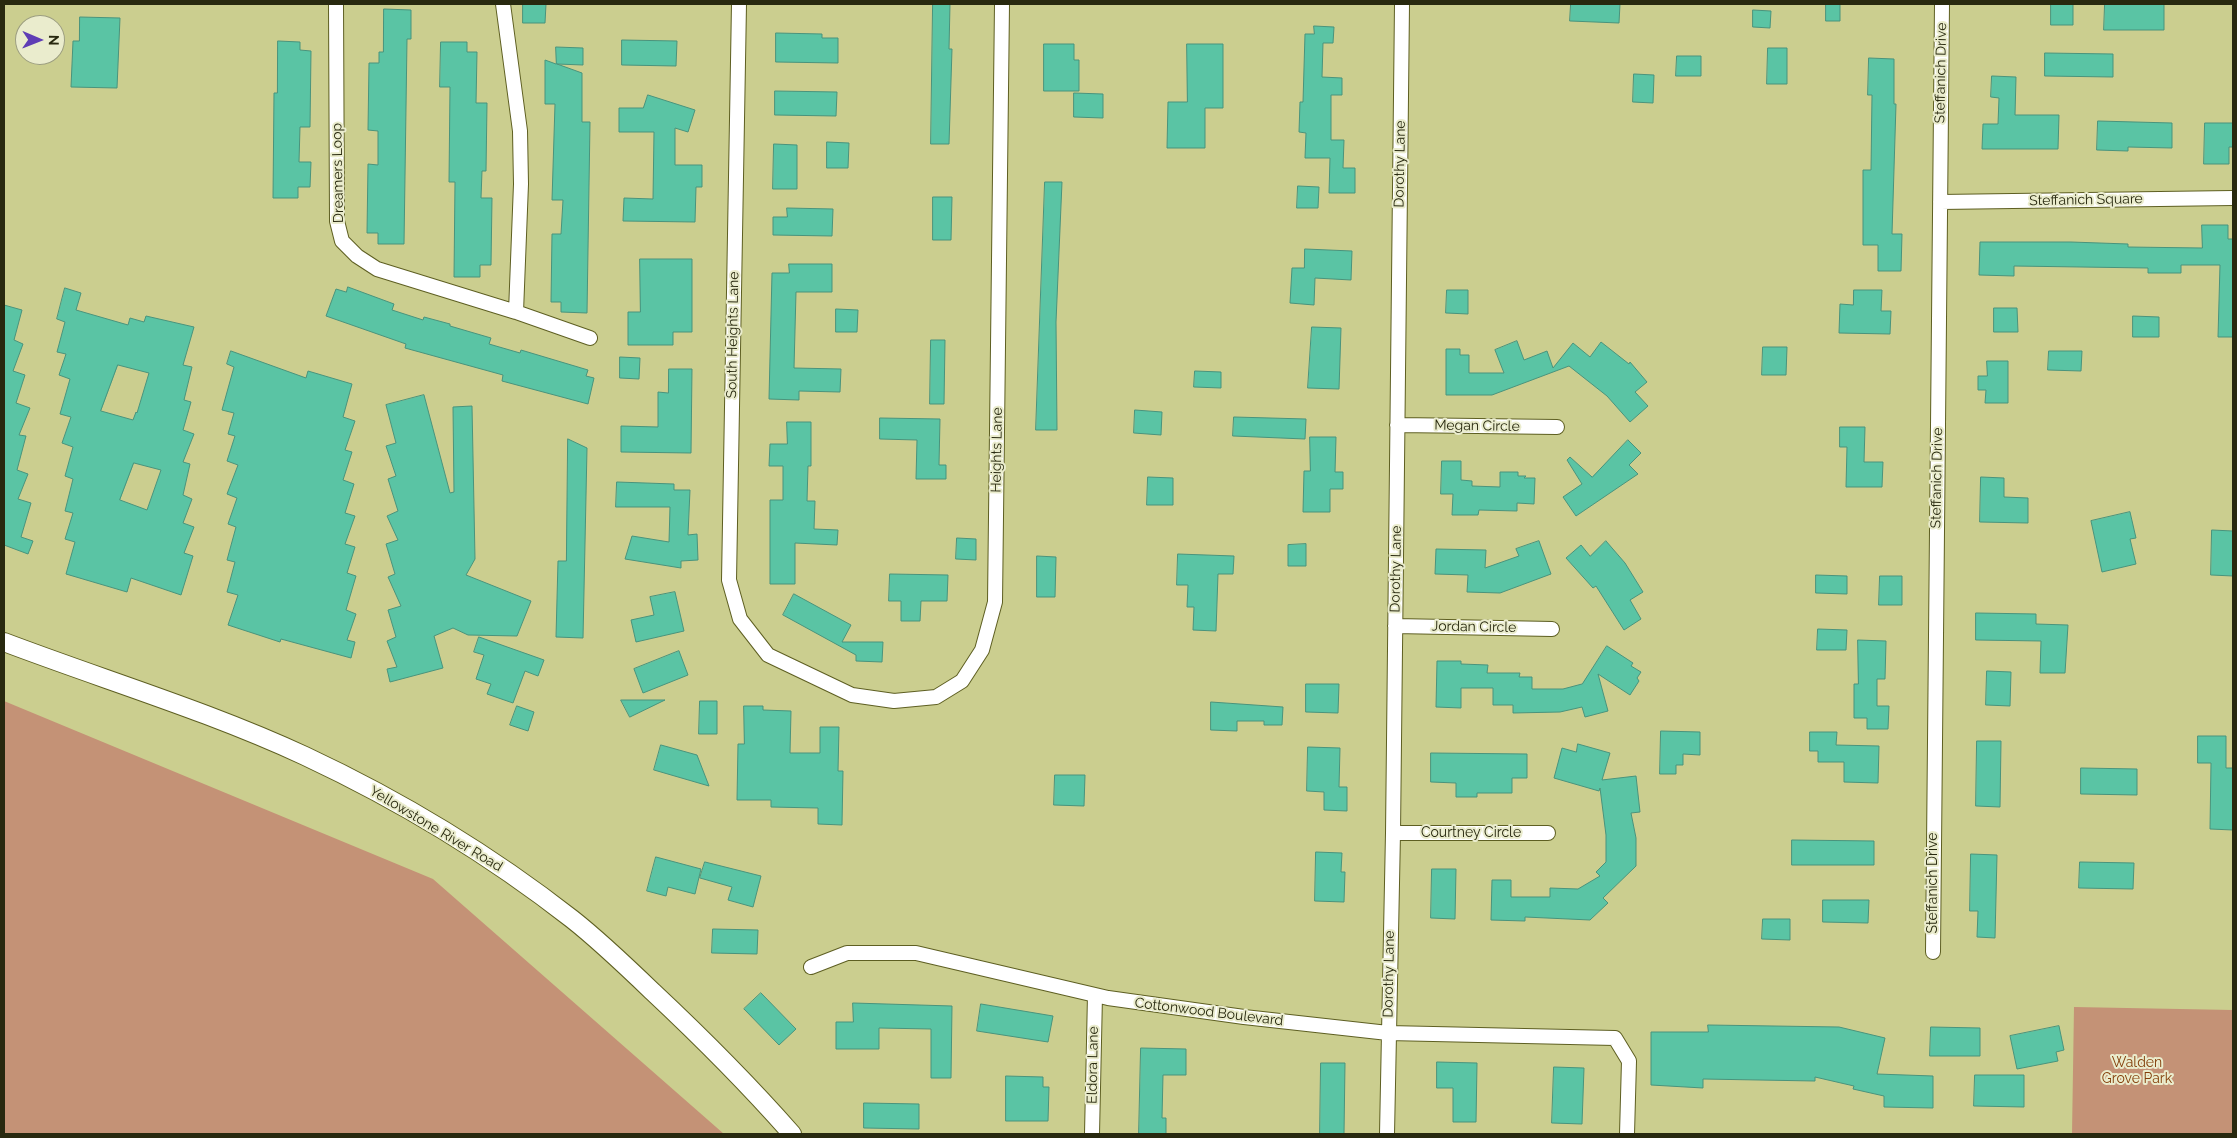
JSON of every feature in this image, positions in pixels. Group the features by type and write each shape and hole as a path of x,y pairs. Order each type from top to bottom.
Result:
{"street":[{"name":"Dreamers Loop","path":"336,4 338,221 342,241 357,256 378,269 516,312 590,338"},
{"path":"502,4 520,131 521,184 516,312"},
{"name":"South Heights Lane","path":"739,4 729,580 740,619 768,655"},
{"name":"Heights Lane","path":"768,655 852,695 894,701 936,697 962,681 982,650 996,602 1002,4"},
{"name":"Dorothy Lane","path":"1387,1134 1393,833 1402,4"},
{"name":"Steffanich Drive","path":"1933,952 1942,4"},
{"name":"Steffanich Square","path":"1940,202 2233,198"},
{"name":"Megan Circle","path":"1397,425 1557,428"},
{"name":"Jordan Circle","path":"1395,626 1552,629"},
{"name":"Yellowstone River Road","path":"4,642 257,735 348,777 410,811 478,852 574,920 620,961 695,1031 792,1134"},
{"name":"Courtney Circle","path":"1393,833 1548,833"},
{"name":"Cottonwood Boulevard","path":"811,967 847,954 916,953 1094,995 1244,1017 1388,1033 1615,1038 1629,1061 1627,1134"},
{"name":"Eldora Lane","path":"1092,1134 1094,995"}],"green space":[{"path":"4,701 433,879 724,1134 4,1134"},
{"name":"Walden Grove Park","path":"2074,1007 2233,1010 2233,1134 2072,1134"}],"building":[{"path":"523,4 546,4 545,23 523,23"},
{"path":"933,4 950,4 949,49 952,49 949,144 931,144"},
{"path":"1571,4 1620,4 1619,23 1570,21"},
{"path":"1826,4 1840,4 1840,21 1826,21"},
{"path":"2051,4 2073,4 2073,25 2051,25"},
{"path":"2105,4 2164,4 2164,30 2104,30"},
{"path":"384,9 411,10 411,39 407,39 404,244 378,244 378,233 367,233 368,164 378,165 378,131 368,130 369,63 379,63 379,52 383,52"},
{"path":"1753,10 1771,11 1770,28 1753,27"},
{"path":"80,17 120,18 117,88 71,87 73,41 79,41"},
{"path":"1314,26 1334,27 1333,43 1323,43 1322,77 1342,78 1342,95 1331,95 1331,140 1344,140 1343,168 1355,168 1355,193 1329,193 1330,158 1305,158 1306,133 1299,132 1300,102 1303,102 1305,34 1314,34"},
{"path":"776,33 822,34 822,38 838,38 838,63 776,62"},
{"path":"622,40 677,41 676,66 622,65"},
{"path":"278,41 300,42 300,50 311,51 310,127 300,127 299,162 311,162 310,187 298,187 298,198 273,198 274,93 277,93"},
{"path":"441,42 467,42 467,52 477,52 476,103 487,103 486,171 482,171 481,198 492,198 491,265 480,265 480,277 454,277 455,182 449,182 450,87 440,87"},
{"path":"1044,44 1074,44 1074,60 1079,60 1079,91 1044,91"},
{"path":"1187,44 1223,44 1223,108 1205,108 1205,148 1167,148 1168,102 1187,102"},
{"path":"556,47 583,48 583,65 557,64 582,73 582,122 590,122 587,313 561,312 561,302 551,302 552,234 561,234 563,200 552,200 555,104 545,104 545,60 556,64"},
{"path":"1768,48 1787,48 1787,84 1767,84"},
{"path":"2045,53 2113,54 2113,77 2045,76"},
{"path":"1677,56 1701,56 1701,76 1676,76"},
{"path":"1869,58 1894,59 1894,104 1896,104 1892,234 1902,234 1901,271 1878,271 1878,245 1863,245 1863,170 1871,170 1872,95 1868,95"},
{"path":"1634,74 1654,75 1653,103 1633,102"},
{"path":"1992,76 2016,77 2015,115 2059,115 2058,149 1982,149 1983,124 1998,124 1999,98 1991,97"},
{"path":"775,91 837,92 836,116 775,115"},
{"path":"1074,93 1103,94 1103,118 1074,117"},
{"path":"648,95 695,110 688,132 675,128 675,165 702,165 702,187 696,187 695,222 623,221 624,198 653,199 654,132 619,132 619,108 643,108"},
{"path":"2098,121 2172,123 2172,148 2128,147 2128,151 2097,150"},
{"path":"2205,123 2233,123 2233,147 2229,147 2229,164 2204,164"},
{"path":"827,142 849,143 848,168 827,168"},
{"path":"774,144 797,145 797,189 773,189"},
{"path":"1045,182 1062,182 1056,322 1057,430 1036,430"},
{"path":"1298,186 1319,187 1318,208 1297,208"},
{"path":"933,197 952,197 951,240 933,240"},
{"path":"787,208 833,209 832,236 773,235 773,217 787,217"},
{"path":"2202,225 2228,225 2228,239 2233,239 2233,337 2218,337 2220,265 2181,265 2181,273 2148,273 2148,268 2014,266 2014,276 1979,275 1980,242 2071,242 2128,244 2128,247 2202,248"},
{"path":"1305,249 1352,251 1351,280 1315,278 1314,305 1290,303 1292,268 1304,268"},
{"path":"640,259 692,259 692,332 673,332 673,345 628,345 628,312 640,312"},
{"path":"789,264 832,264 832,292 796,292 794,368 841,369 840,392 799,391 799,400 769,399 772,273 789,273"},
{"path":"348,287 394,304 392,310 423,320 424,317 450,324 450,326 491,338 489,344 520,353 521,350 588,370 586,376 594,378 588,404 502,381 503,375 405,348 406,344 326,316 336,289 346,292"},
{"path":"65,288 81,293 76,310 128,325 130,318 144,322 146,316 194,327 183,365 192,367 184,400 191,402 183,430 194,434 183,462 190,464 183,495 192,499 183,523 194,527 184,553 193,556 181,595 131,578 127,592 66,574 75,542 65,539 73,513 65,511 73,479 65,476 73,447 62,443 71,417 60,414 70,379 59,375 66,354 57,352 65,322 57,319","holes":["118,365 149,373 137,413 133,420 101,411","134,463 161,470 147,510 120,500"]},
{"path":"1447,290 1468,290 1468,314 1446,313"},
{"path":"1854,290 1882,290 1881,311 1891,311 1890,334 1839,333 1840,304 1853,305"},
{"path":"4,305 22,310 14,340 23,344 13,371 25,375 16,403 30,408 19,435 26,436 17,470 28,474 18,499 31,503 21,537 33,541 28,554 4,545"},
{"path":"1994,308 2017,308 2018,332 1994,332"},
{"path":"836,309 858,310 857,332 836,332"},
{"path":"2133,316 2159,317 2159,337 2133,337"},
{"path":"1312,327 1341,328 1339,389 1308,388"},
{"path":"931,340 945,340 944,404 930,404"},
{"path":"1517,341 1524,360 1547,351 1553,368 1573,343 1590,357 1601,342 1629,364 1630,362 1647,382 1635,392 1648,406 1630,422 1607,396 1569,366 1492,395 1446,395 1446,349 1460,349 1460,355 1469,355 1469,373 1504,373 1495,350"},
{"path":"1763,347 1787,347 1786,375 1762,375"},
{"path":"231,351 306,378 308,371 352,384 343,417 355,421 345,450 352,452 343,480 354,484 345,513 355,516 345,544 355,547 347,573 356,576 346,610 356,614 347,640 355,642 351,658 281,639 280,642 228,625 238,595 227,592 235,562 227,560 236,527 228,524 237,498 227,494 238,465 227,461 235,436 228,434 234,413 222,410 234,367 227,364"},
{"path":"2049,351 2082,351 2081,371 2048,370"},
{"path":"620,357 640,358 639,379 620,378"},
{"path":"1987,361 2008,361 2008,403 1985,403 1986,390 1978,390 1978,376 1987,376"},
{"path":"669,369 692,369 691,453 621,452 621,426 658,427 658,392 668,393"},
{"path":"1195,371 1221,372 1221,388 1194,387"},
{"path":"424,395 450,493 454,492 453,407 472,406 475,559 466,575 531,601 517,636 468,635 453,628 434,636 443,668 390,682 387,669 397,667 387,641 396,637 388,610 401,606 388,577 395,574 386,544 398,540 387,516 398,511 388,479 396,476 386,446 396,443 386,405"},
{"path":"1135,410 1162,412 1161,435 1134,433"},
{"path":"1234,417 1306,419 1305,439 1233,436"},
{"path":"880,418 940,419 939,465 946,465 946,479 916,479 917,440 880,439"},
{"path":"787,422 811,422 811,466 808,466 807,501 815,501 814,529 838,530 837,545 795,543 795,584 770,584 770,500 783,500 783,466 769,466 770,444 787,444"},
{"path":"1840,427 1865,427 1864,462 1883,462 1882,487 1846,487 1847,447 1840,447"},
{"path":"1310,437 1336,437 1335,472 1343,472 1343,489 1330,489 1330,512 1303,512 1304,471 1310,471"},
{"path":"568,439 587,448 583,638 556,637 558,561 566,561"},
{"path":"1628,440 1641,453 1629,465 1638,474 1576,516 1563,497 1582,484 1567,460 1570,457 1592,477"},
{"path":"1442,461 1461,461 1461,480 1472,481 1472,486 1500,487 1500,472 1518,472 1518,476 1535,478 1534,504 1517,503 1517,511 1479,510 1478,515 1452,515 1453,494 1441,494"},
{"path":"1148,477 1173,478 1173,505 1147,505"},
{"path":"1981,477 2004,478 2004,497 2028,498 2028,523 1980,522"},
{"path":"617,482 674,484 674,490 690,490 688,535 697,534 698,560 681,561 681,568 625,559 632,536 669,542 670,507 616,507"},
{"path":"2130,512 2136,538 2130,539 2136,564 2102,572 2091,521"},
{"path":"2212,530 2233,531 2233,576 2211,575"},
{"path":"957,538 976,539 976,560 956,559"},
{"path":"1539,541 1551,574 1500,593 1467,592 1468,575 1435,574 1436,549 1486,550 1485,568 1519,556 1516,549"},
{"path":"1606,541 1625,563 1643,592 1630,600 1641,619 1624,630 1596,586 1593,588 1566,558 1581,545 1590,556"},
{"path":"1306,544 1306,566 1288,566 1288,545"},
{"path":"1178,554 1234,556 1233,574 1218,574 1216,631 1193,630 1194,607 1187,607 1188,585 1177,585"},
{"path":"1037,556 1056,557 1055,597 1037,597"},
{"path":"890,574 948,575 947,601 921,601 920,621 901,621 901,601 889,601"},
{"path":"1816,575 1847,576 1847,594 1816,593"},
{"path":"1880,576 1902,576 1902,605 1879,605"},
{"path":"675,592 684,631 636,642 631,620 654,615 650,597"},
{"path":"794,594 851,625 842,642 883,642 882,662 856,661 856,655 783,615"},
{"path":"1976,613 2036,614 2036,624 2068,625 2065,673 2040,673 2041,641 1976,640"},
{"path":"1818,629 1847,630 1846,650 1817,650"},
{"path":"479,637 544,660 538,676 525,671 513,703 487,694 491,684 476,679 484,655 474,652"},
{"path":"1858,640 1886,641 1885,679 1877,679 1877,706 1889,706 1888,729 1867,729 1867,718 1854,718 1854,684 1858,684"},
{"path":"1607,646 1633,663 1631,666 1641,672 1637,678 1639,681 1630,695 1598,674 1608,711 1585,717 1582,707 1560,712 1513,713 1513,705 1493,705 1493,688 1461,688 1461,708 1436,707 1437,661 1461,661 1461,664 1488,665 1487,673 1520,673 1519,677 1532,677 1532,689 1563,689 1582,684"},
{"path":"679,651 688,675 643,693 634,669"},
{"path":"1987,671 2011,672 2010,706 1986,705"},
{"path":"1306,684 1339,684 1338,713 1306,712"},
{"path":"621,700 665,700 630,717"},
{"path":"700,701 717,701 717,734 699,734"},
{"path":"1211,702 1283,707 1282,725 1264,725 1264,721 1237,721 1237,731 1211,730"},
{"path":"517,706 534,712 528,731 510,725"},
{"path":"744,706 763,706 763,710 791,711 790,753 820,753 820,727 839,727 838,771 843,771 842,825 818,824 818,808 771,807 771,800 737,800 738,744 744,744"},
{"path":"1661,731 1700,732 1700,755 1683,754 1683,765 1676,765 1676,774 1660,774"},
{"path":"1810,732 1837,732 1836,745 1879,746 1878,783 1844,782 1844,762 1818,762 1818,751 1810,751"},
{"path":"2198,736 2226,736 2226,768 2233,768 2233,830 2210,829 2211,763 2198,763"},
{"path":"1977,741 2001,741 2000,807 1976,806"},
{"path":"1578,744 1610,753 1602,780 1636,776 1640,812 1631,813 1636,838 1636,866 1603,898 1608,903 1590,920 1525,917 1525,921 1491,920 1492,880 1511,880 1511,897 1550,897 1550,888 1578,889 1600,876 1596,872 1606,862 1606,835 1600,788 1599,791 1554,778 1562,748 1576,752"},
{"path":"661,745 697,755 709,786 654,770"},
{"path":"1308,747 1340,748 1339,787 1347,787 1347,811 1324,810 1324,792 1307,791"},
{"path":"1431,753 1527,754 1527,778 1512,778 1512,793 1477,793 1477,797 1456,797 1456,783 1431,782"},
{"path":"2081,768 2137,769 2137,795 2081,794"},
{"path":"1055,775 1085,775 1084,806 1054,805"},
{"path":"1792,840 1874,841 1874,865 1792,865"},
{"path":"1316,852 1342,853 1341,872 1345,872 1344,902 1315,901"},
{"path":"1971,854 1997,855 1995,938 1977,937 1978,911 1970,911"},
{"path":"656,857 701,869 695,894 668,887 666,896 647,891"},
{"path":"705,862 761,876 753,907 728,900 732,887 700,878"},
{"path":"2080,862 2134,863 2133,889 2079,888"},
{"path":"1432,869 1456,869 1455,919 1431,918"},
{"path":"1823,900 1869,900 1868,923 1823,922"},
{"path":"1763,919 1790,919 1790,940 1762,939"},
{"path":"713,929 758,930 757,954 712,953"},
{"path":"761,993 796,1029 779,1045 744,1009"},
{"path":"853,1003 952,1006 951,1078 931,1078 931,1029 879,1028 879,1049 836,1049 836,1022 853,1022"},
{"path":"981,1004 1053,1016 1048,1042 977,1031"},
{"path":"1708,1025 1839,1027 1885,1038 1877,1074 1933,1076 1933,1108 1884,1107 1884,1096 1853,1089 1854,1086 1815,1077 1815,1081 1703,1079 1703,1088 1651,1085 1651,1032 1708,1032"},
{"path":"2059,1026 2064,1050 2056,1052 2058,1061 2017,1069 2010,1036"},
{"path":"1931,1027 1980,1028 1980,1056 1930,1056"},
{"path":"1141,1048 1186,1049 1186,1075 1163,1075 1162,1118 1166,1118 1166,1134 1139,1134"},
{"path":"1437,1062 1477,1063 1476,1122 1453,1122 1453,1088 1437,1088"},
{"path":"1321,1063 1345,1063 1344,1134 1320,1134"},
{"path":"1554,1067 1584,1068 1582,1124 1552,1123"},
{"path":"1975,1075 2024,1075 2024,1107 1974,1106"},
{"path":"1006,1076 1043,1077 1043,1087 1049,1087 1048,1121 1006,1121"},
{"path":"864,1103 919,1104 919,1129 864,1128"}]}
